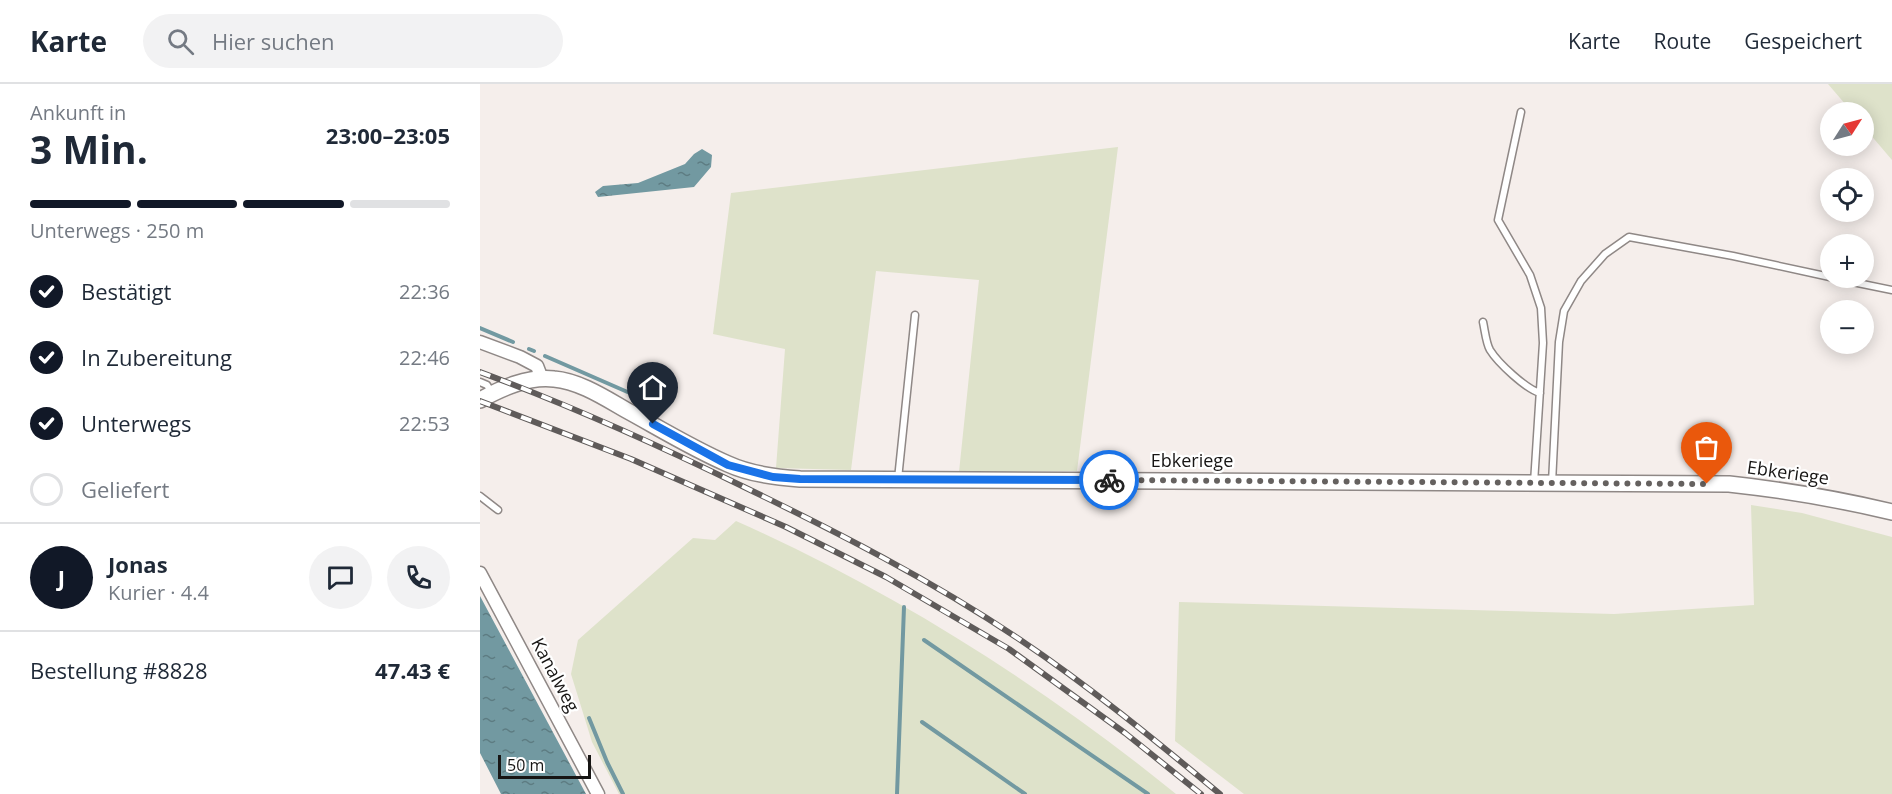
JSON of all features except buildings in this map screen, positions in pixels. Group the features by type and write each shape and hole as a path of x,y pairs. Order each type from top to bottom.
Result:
{"street":[{"path":"480,342 537,366 542,379"},
{"name":"Ebkeriege","path":"486,397 514,384 542,379 572,383 728,465 752,472 800,479 1729,484 1782,490 1892,512"},
{"name":"Kanalweg","path":"480,573 598,794"}],"lane":[{"path":"1521,112 1498,220 1530,275 1541,308 1544,343 1534,483"},
{"path":"1552,483 1559,342 1564,311 1581,282 1605,254 1629,237 1820,274"},
{"path":"1874,286 1892,290"},
{"path":"898,479 915,315"},
{"path":"1483,322 1489,349 1533,391 1540,393"},
{"path":"480,382 487,385 486,397"},
{"path":"480,496 498,510"}],"green space":[{"path":"1828,84 1892,84 1892,160 1874,139 1874,102 1843,102"},
{"path":"1118,147 1077,471 959,472 979,280 876,271 851,470 776,468 785,349 713,334 731,193"},
{"path":"1751,505 1802,513 1892,537 1892,794 1244,794 1175,741 1179,602 1614,614 1754,605"},
{"path":"736,521 852,578 965,643 1073,715 1176,794 619,794 592,742 571,674 578,640 693,538 715,540"}],"water":[{"path":"702,149 712,155 711,167 694,187 598,197 595,192 603,186 638,183 685,164"},
{"path":"480,596 586,794 501,794 480,753"}],"waterway":[{"path":"480,328 513,342"},
{"path":"529,349 534,351"},
{"path":"545,356 655,404"},
{"path":"897,794 904,607"},
{"path":"924,640 1148,794"},
{"path":"589,718 623,794"},
{"path":"922,722 1025,794"}],"railway":[{"path":"480,372 579,411 677,455 813,521 918,577 986,617 1071,675 1220,794"},
{"path":"480,401 631,459 786,527 886,577 1009,649 1125,733 1201,794"}],"way so far":[{"path":"1109,480 1707,484"}],"route":[{"path":"653,424 728,465 773,477 1109,480"}]}
